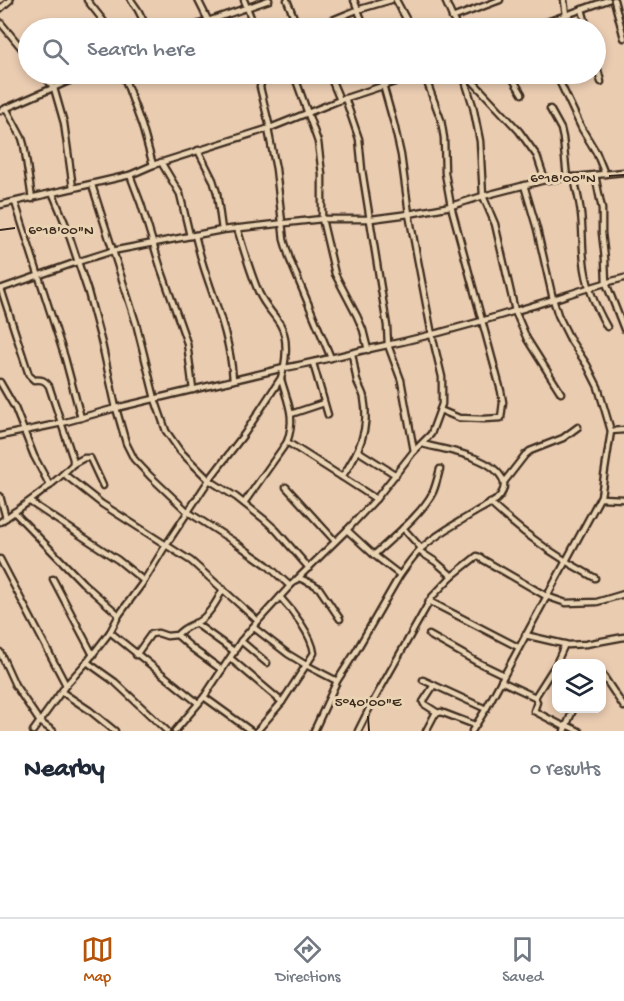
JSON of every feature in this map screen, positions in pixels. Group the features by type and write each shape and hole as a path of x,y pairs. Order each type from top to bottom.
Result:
{"street":[{"path":"0,9 10,0"},
{"path":"87,0 101,18"},
{"path":"131,0 142,18"},
{"path":"198,0 208,18"},
{"path":"244,0 250,18"},
{"path":"220,18 269,0"},
{"path":"287,0 294,18"},
{"path":"354,0 361,18"},
{"path":"337,18 391,0"},
{"path":"396,0 406,18"},
{"path":"445,0 453,18 500,0"},
{"path":"564,0 566,15"},
{"path":"560,18 608,0"},
{"path":"614,0 624,38"},
{"path":"582,9 584,18"},
{"path":"0,22 18,44"},
{"path":"51,84 64,123 73,188"},
{"path":"0,111 63,84"},
{"path":"127,84 153,165"},
{"path":"260,84 276,169 282,224 290,260 331,358"},
{"path":"298,84 318,142 322,174 322,219 336,274 363,330 368,350"},
{"path":"334,84 359,139 388,345 401,380 414,451"},
{"path":"0,205 130,175 161,162 269,128 342,99 389,84"},
{"path":"428,84 441,120 445,174 452,206 503,402 501,418 459,418 440,410"},
{"path":"467,84 480,141 483,196 495,224 515,312 527,339 561,393"},
{"path":"474,84 519,131 537,156 545,180"},
{"path":"516,84 522,94"},
{"path":"561,84 605,174"},
{"path":"175,731 204,697 241,641 258,621 290,586 348,530 431,434 442,404 442,377 409,214 401,155 383,86"},
{"path":"6,108 22,138 32,199"},
{"path":"550,108 561,129 567,178"},
{"path":"198,150 217,193 222,230"},
{"path":"161,162 180,194 192,236 223,323 233,380"},
{"path":"73,464 48,383 42,380 34,381 29,375 0,289 112,252 222,230 322,219 371,219 409,214 452,206 545,180 624,172"},
{"path":"130,175 187,343 193,390"},
{"path":"595,175 602,209 606,283 624,329"},
{"path":"574,177 581,210 584,263 589,287 596,307 607,327"},
{"path":"92,185 136,323 155,399 166,431 180,452 208,480 244,503 276,530 309,568"},
{"path":"472,731 600,498 611,431 598,387 558,315 524,185"},
{"path":"53,194 88,292 116,408 126,443 134,459 188,512 267,565 290,586"},
{"path":"15,202 81,418"},
{"path":"33,731 66,685 110,632 208,480 245,433 281,378 284,368 283,331 264,305 237,228"},
{"path":"0,436 432,335 624,278"},
{"path":"342,477 358,451 366,429 364,396 358,382 352,354"},
{"path":"313,363 328,415"},
{"path":"244,503 287,442 291,430 291,414 281,378"},
{"path":"0,382 15,408 34,456 50,486"},
{"path":"291,414 324,402"},
{"path":"314,731 337,681 400,575 420,549 501,494 504,482 530,451 563,438 578,427"},
{"path":"611,431 624,430"},
{"path":"287,442 375,499"},
{"path":"422,444 484,462 494,468 504,482"},
{"path":"358,451 396,475"},
{"path":"0,522 30,502 73,464 84,458 90,458 103,486"},
{"path":"374,555 403,528 429,498 440,469"},
{"path":"64,474 102,504 191,561 258,621"},
{"path":"286,488 335,541"},
{"path":"0,496 6,518"},
{"path":"600,498 624,499"},
{"path":"30,502 117,560 144,581"},
{"path":"490,503 510,522 565,562 595,578"},
{"path":"14,512 83,583 119,615"},
{"path":"403,528 420,549 452,576"},
{"path":"348,530 374,555 400,575"},
{"path":"358,731 429,601 452,576 477,556 546,596 566,603 597,602 624,594"},
{"path":"0,559 66,685"},
{"path":"299,578 319,588 340,619"},
{"path":"53,579 93,655"},
{"path":"136,655 151,634 177,635 190,624 195,623 215,605 223,589"},
{"path":"257,731 282,702 315,653 295,616 280,597"},
{"path":"429,601 518,647"},
{"path":"195,623 235,652"},
{"path":"253,627 306,665 337,681"},
{"path":"110,632 198,703"},
{"path":"177,635 222,670"},
{"path":"429,635 504,675"},
{"path":"525,635 565,644 586,644 624,637"},
{"path":"241,641 267,663"},
{"path":"535,697 556,664 565,644"},
{"path":"0,651 15,685 39,722 53,731"},
{"path":"230,658 282,702"},
{"path":"87,662 115,682 167,731"},
{"path":"423,680 486,709"},
{"path":"606,680 624,707"},
{"path":"501,681 535,697 537,702 534,711 565,728 579,731"},
{"path":"434,685 423,703 438,713 441,712 475,725"},
{"path":"62,692 115,731"},
{"path":"204,697 251,731"},
{"path":"426,731 435,714 438,713"},
{"path":"565,728 572,713"}]}
